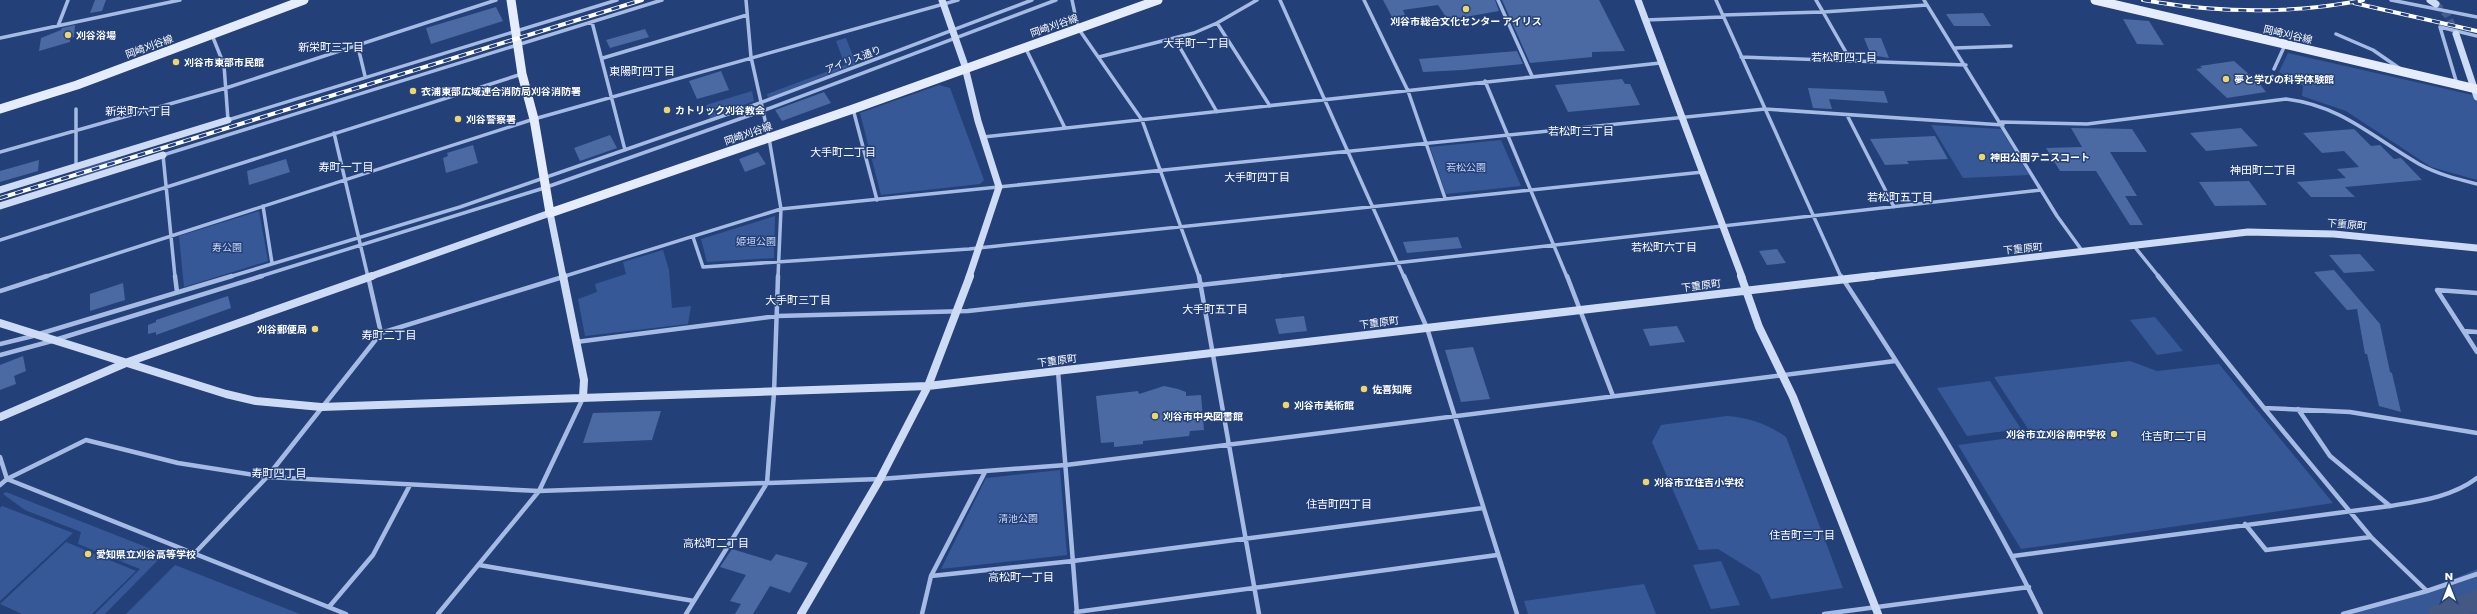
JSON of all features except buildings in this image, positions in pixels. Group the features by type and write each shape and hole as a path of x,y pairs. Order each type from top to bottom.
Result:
{"main road":[{"name":"岡崎刈谷線","path":"0,109 77,85 304,0"},
{"path":"511,0 522,74 534,119 544,188 550,213"},
{"name":"岡崎刈谷線","path":"550,213 853,109 1025,46 1158,0"},
{"name":"岡崎刈谷線","path":"2095,0 2457,85 2476,91"}],"street":[{"path":"58,26 68,0"},
{"path":"0,38 180,0"},
{"path":"0,152 226,88 358,47 496,0"},
{"path":"0,190 365,76 617,0"},
{"path":"0,206 662,0"},
{"path":"686,614 768,483 774,393 781,209 769,138 751,57 746,0"},
{"path":"0,291 534,119 942,2 958,0"},
{"name":"アイリス通り","path":"0,344 360,237 543,179 760,103 1032,0"},
{"path":"0,355 55,340 362,246 544,188 762,111 1056,0"},
{"path":"1072,0 1078,28 1142,120 1202,284 1259,614"},
{"path":"1099,57 1175,39 1217,23 1258,0"},
{"path":"1280,0 1427,328 1497,555 1517,614"},
{"path":"1364,0 1408,91 1445,198"},
{"path":"1498,0 1532,76"},
{"path":"1638,0 1660,63 1683,118 1781,377 1793,397 1877,610"},
{"path":"1716,0 1812,216 1844,280 1895,361 1940,428 2013,556 2041,614"},
{"path":"1816,0 1851,61"},
{"path":"1924,0 1966,65 2041,190 2083,253"},
{"path":"2391,0 2477,17"},
{"path":"2430,0 2436,4"},
{"path":"801,614 880,479 928,386 980,248 999,187 983,137 965,68 942,2"},
{"path":"1645,20 1823,12 1927,5"},
{"path":"603,58 747,15"},
{"path":"592,22 603,58 626,150"},
{"path":"1217,23 1270,106"},
{"path":"2457,85 2440,27 2477,36"},
{"path":"212,34 219,47 226,88 228,120"},
{"path":"2336,34 2373,50 2395,63 2406,73"},
{"path":"2456,34 2476,91"},
{"path":"1175,39 1217,112"},
{"path":"2274,69 2285,45"},
{"path":"1025,46 1065,128"},
{"path":"1955,48 2011,46"},
{"path":"358,47 365,76"},
{"path":"1741,57 1966,65"},
{"path":"983,137 1660,63"},
{"path":"0,240 522,74"},
{"path":"1485,81 1528,189 1581,311 1613,396"},
{"path":"193,555 267,477 381,333 781,209 1765,109 2002,124 2087,124 2286,99 2299,99 2313,102 2342,113 2430,170 2477,184"},
{"path":"76,109 76,167"},
{"path":"853,109 877,200"},
{"path":"1847,115 1894,207"},
{"path":"334,133 360,237 381,333"},
{"path":"163,155 167,187 170,236 177,292"},
{"path":"693,237 703,267 980,248 1528,189 1703,172"},
{"path":"576,342 777,316 956,311 1723,227 2041,190"},
{"path":"264,206 272,263"},
{"path":"0,416 128,362 550,213 584,380 583,397 539,491 438,614"},
{"name":"下重原町","path":"0,323 34,335 256,401 321,407 583,397 774,393 928,386 1581,311 1747,290 2083,253 2248,232 2289,230 2477,248"},
{"path":"2134,246 2348,511 2371,537 2426,591"},
{"path":"2477,293 2438,290 2477,352"},
{"path":"2464,331 2477,332"},
{"path":"0,485 8,479 86,440 178,463 267,477 410,486 539,491 880,479 1066,465 1613,396 1781,377 1895,361"},
{"path":"1058,371 1077,613 1254,587 1497,555"},
{"path":"2264,408 2357,413 2477,433"},
{"path":"2298,409 2330,456 2390,506"},
{"path":"0,457 8,479 193,555 346,614"},
{"path":"922,614 931,576 985,472"},
{"path":"2013,556 2245,524 2390,506 2429,499 2465,487 2477,478"},
{"path":"329,607 373,555 410,486"},
{"path":"931,576 1073,561 1483,508"},
{"path":"2245,524 2266,550 2371,537"},
{"path":"479,565 694,601"},
{"path":"2343,614 2426,591 2477,574"},
{"path":"1824,614 1877,610 2028,587"}],"green space":[{"path":"846,38 856,64 768,98 767,94 845,65 836,41"},
{"path":"2288,53 2477,96 2477,180 2431,167 2346,111 2302,96 2303,86 2279,72"},
{"path":"939,85 950,88 984,180 980,184 881,195 860,113"},
{"path":"752,91 754,101 710,118 706,105"},
{"name":"神田公園テニスコート","path":"1931,125 2001,129 2029,175 1963,178"},
{"name":"若松公園","path":"1501,140 1521,186 1446,194 1430,147"},
{"path":"116,157 117,167 76,180 75,170"},
{"name":"寿公園","path":"259,211 268,261 184,287 179,236"},
{"name":"姫垣公園","path":"775,216 774,258 707,262 701,239"},
{"path":"663,250 669,270 672,308 691,306 688,324 585,336 578,299 597,292 595,284 626,274 623,262"},
{"path":"2155,317 2183,351 2157,355 2130,320"},
{"path":"2130,361 2157,371 2219,364 2333,503 2021,549 1958,445 2032,435 1994,377"},
{"path":"1990,381 2021,429 1967,436 1937,388"},
{"path":"1727,416 1758,422 1786,437 1843,588 1771,599 1760,575 1718,549 1699,550 1652,442 1661,425"},
{"name":"清池公園","path":"1060,470 1067,555 941,569 986,478"},
{"path":"6,492 164,554 105,614 95,614 140,569 78,544 81,532 25,510 3,494"},
{"path":"2,506 73,533 0,601 0,508"},
{"path":"66,542 136,571 92,614 22,614 0,604"},
{"path":"1721,561 1740,605 1711,609 1693,565"},
{"path":"175,565 300,614 126,614"},
{"path":"2477,569 2477,614 2343,614 2421,593"},
{"path":"1644,584 1656,614 1528,614 1524,601"}],"waterway":[{"path":"2439,614 2477,601"}],"tunnel":[{"path":"2436,4 2448,16 2456,34"}],"railway":[{"path":"0,198 642,0"},
{"path":"2143,0 2198,8 2226,10 2280,10 2308,8 2363,0"},
{"path":"2354,3 2477,31"}],"place":[{"name":"刈谷市総合文化センター アイリス","path":"1466,9"},
{"name":"刈谷浴場","path":"68,35"},
{"name":"刈谷市東部市民館","path":"176,62"},
{"name":"夢と学びの科学体験館","path":"2226,79"},
{"name":"衣浦東部広域連合消防局刈谷消防署","path":"413,91"},
{"name":"カトリック刈谷教会","path":"667,110"},
{"name":"刈谷警察署","path":"458,119"},
{"name":"神田公園テニスコート","path":"1982,157"},
{"name":"刈谷郵便局","path":"315,329"},
{"name":"佐喜知庵","path":"1364,389"},
{"name":"刈谷市美術館","path":"1286,405"},
{"name":"刈谷市中央図書館","path":"1155,416"},
{"name":"刈谷市立刈谷南中学校","path":"2114,434"},
{"name":"刈谷市立住吉小学校","path":"1646,482"},
{"name":"愛知県立刈谷高等学校","path":"88,554"}],"district":[{"name":"大手町一丁目","path":"1196,43"},
{"name":"新栄町三丁目","path":"331,47"},
{"name":"若松町四丁目","path":"1844,57"},
{"name":"東陽町四丁目","path":"642,71"},
{"name":"新栄町六丁目","path":"138,111"},
{"name":"若松町三丁目","path":"1581,131"},
{"name":"大手町二丁目","path":"843,152"},
{"name":"寿町一丁目","path":"346,167"},
{"name":"神田町二丁目","path":"2263,170"},
{"name":"大手町四丁目","path":"1257,177"},
{"name":"若松町五丁目","path":"1900,197"},
{"name":"若松町六丁目","path":"1664,247"},
{"name":"大手町三丁目","path":"798,300"},
{"name":"大手町五丁目","path":"1215,309"},
{"name":"寿町二丁目","path":"389,335"},
{"name":"住吉町二丁目","path":"2174,436"},
{"name":"寿町四丁目","path":"279,473"},
{"name":"住吉町四丁目","path":"1339,504"},
{"name":"住吉町三丁目","path":"1802,535"},
{"name":"高松町二丁目","path":"716,543"},
{"name":"高松町一丁目","path":"1021,577"}]}
